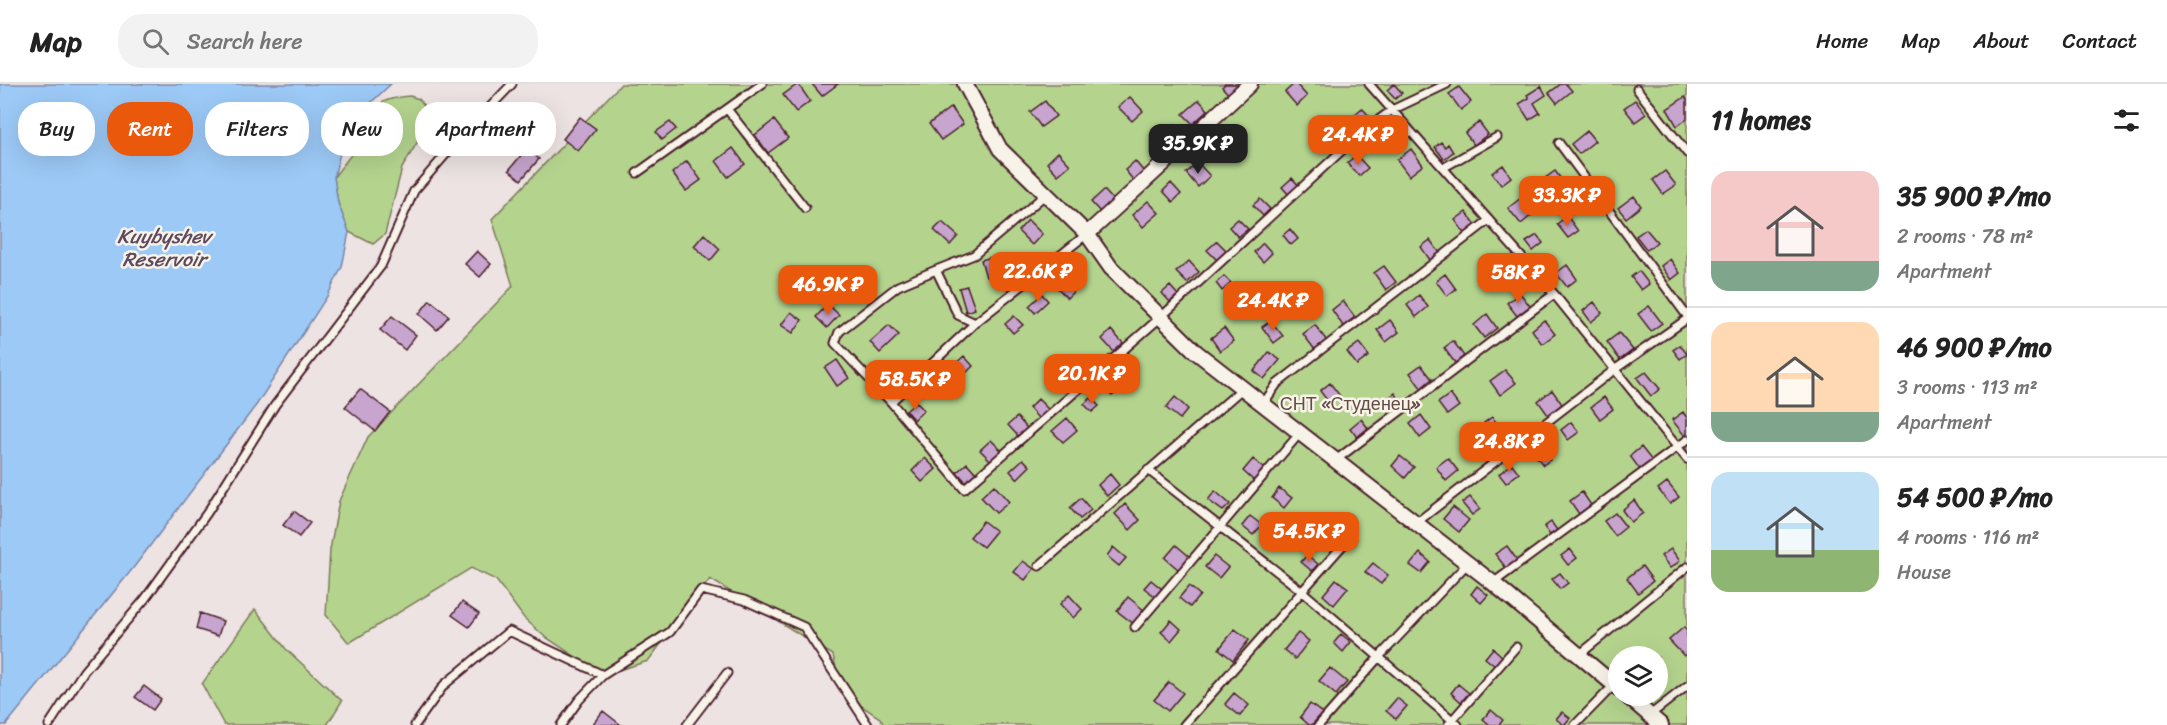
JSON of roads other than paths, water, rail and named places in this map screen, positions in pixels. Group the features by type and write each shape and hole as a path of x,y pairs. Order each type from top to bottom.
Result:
{"street":[{"path":"965,84 1000,149 1087,234 1111,268 1196,352 1468,563 1608,680"},
{"path":"1087,234 1250,84"},
{"path":"1640,706 1661,725"}],"lane":[{"path":"49,725 84,671 145,599 207,513 275,405 381,266 414,191 512,84"},
{"path":"637,173 762,84"},
{"path":"1369,84 1554,294 1687,459"},
{"path":"1046,194 974,255 898,286 839,332 835,343 891,402 964,489 1161,317 1362,132 1392,110 1447,84"},
{"path":"1637,89 1687,153"},
{"path":"727,109 805,208"},
{"path":"1443,168 1497,137"},
{"path":"1416,523 1614,370 1687,318 1559,143"},
{"path":"1263,404 1277,384 1489,220"},
{"path":"891,402 975,323 1087,234"},
{"path":"936,270 958,315 975,323"},
{"path":"1336,460 1554,294"},
{"path":"1039,566 1243,388"},
{"path":"1135,627 1300,433"},
{"path":"1493,583 1687,440"},
{"path":"1148,470 1303,592 1452,723 1516,646"},
{"path":"1184,725 1343,545"},
{"path":"1319,725 1379,657 1468,563"},
{"path":"1579,655 1687,567"},
{"path":"561,725 579,700 603,675 670,632 701,590 744,600 804,627 868,725"},
{"path":"415,725 444,685 509,631 603,675"},
{"path":"687,725 727,674"},
{"path":"1650,715 1687,686"},
{"path":"1575,725 1608,694"}],"water":[{"name":"Kuybyshev Reservoir","path":"0,84 391,84 371,102 321,102 321,156 339,156 334,177 338,203 349,232 342,267 328,295 257,404 134,567 6,725 0,725"}],"park label":[{"name":"СНТ «Студенец»","path":"1350,404"}]}
